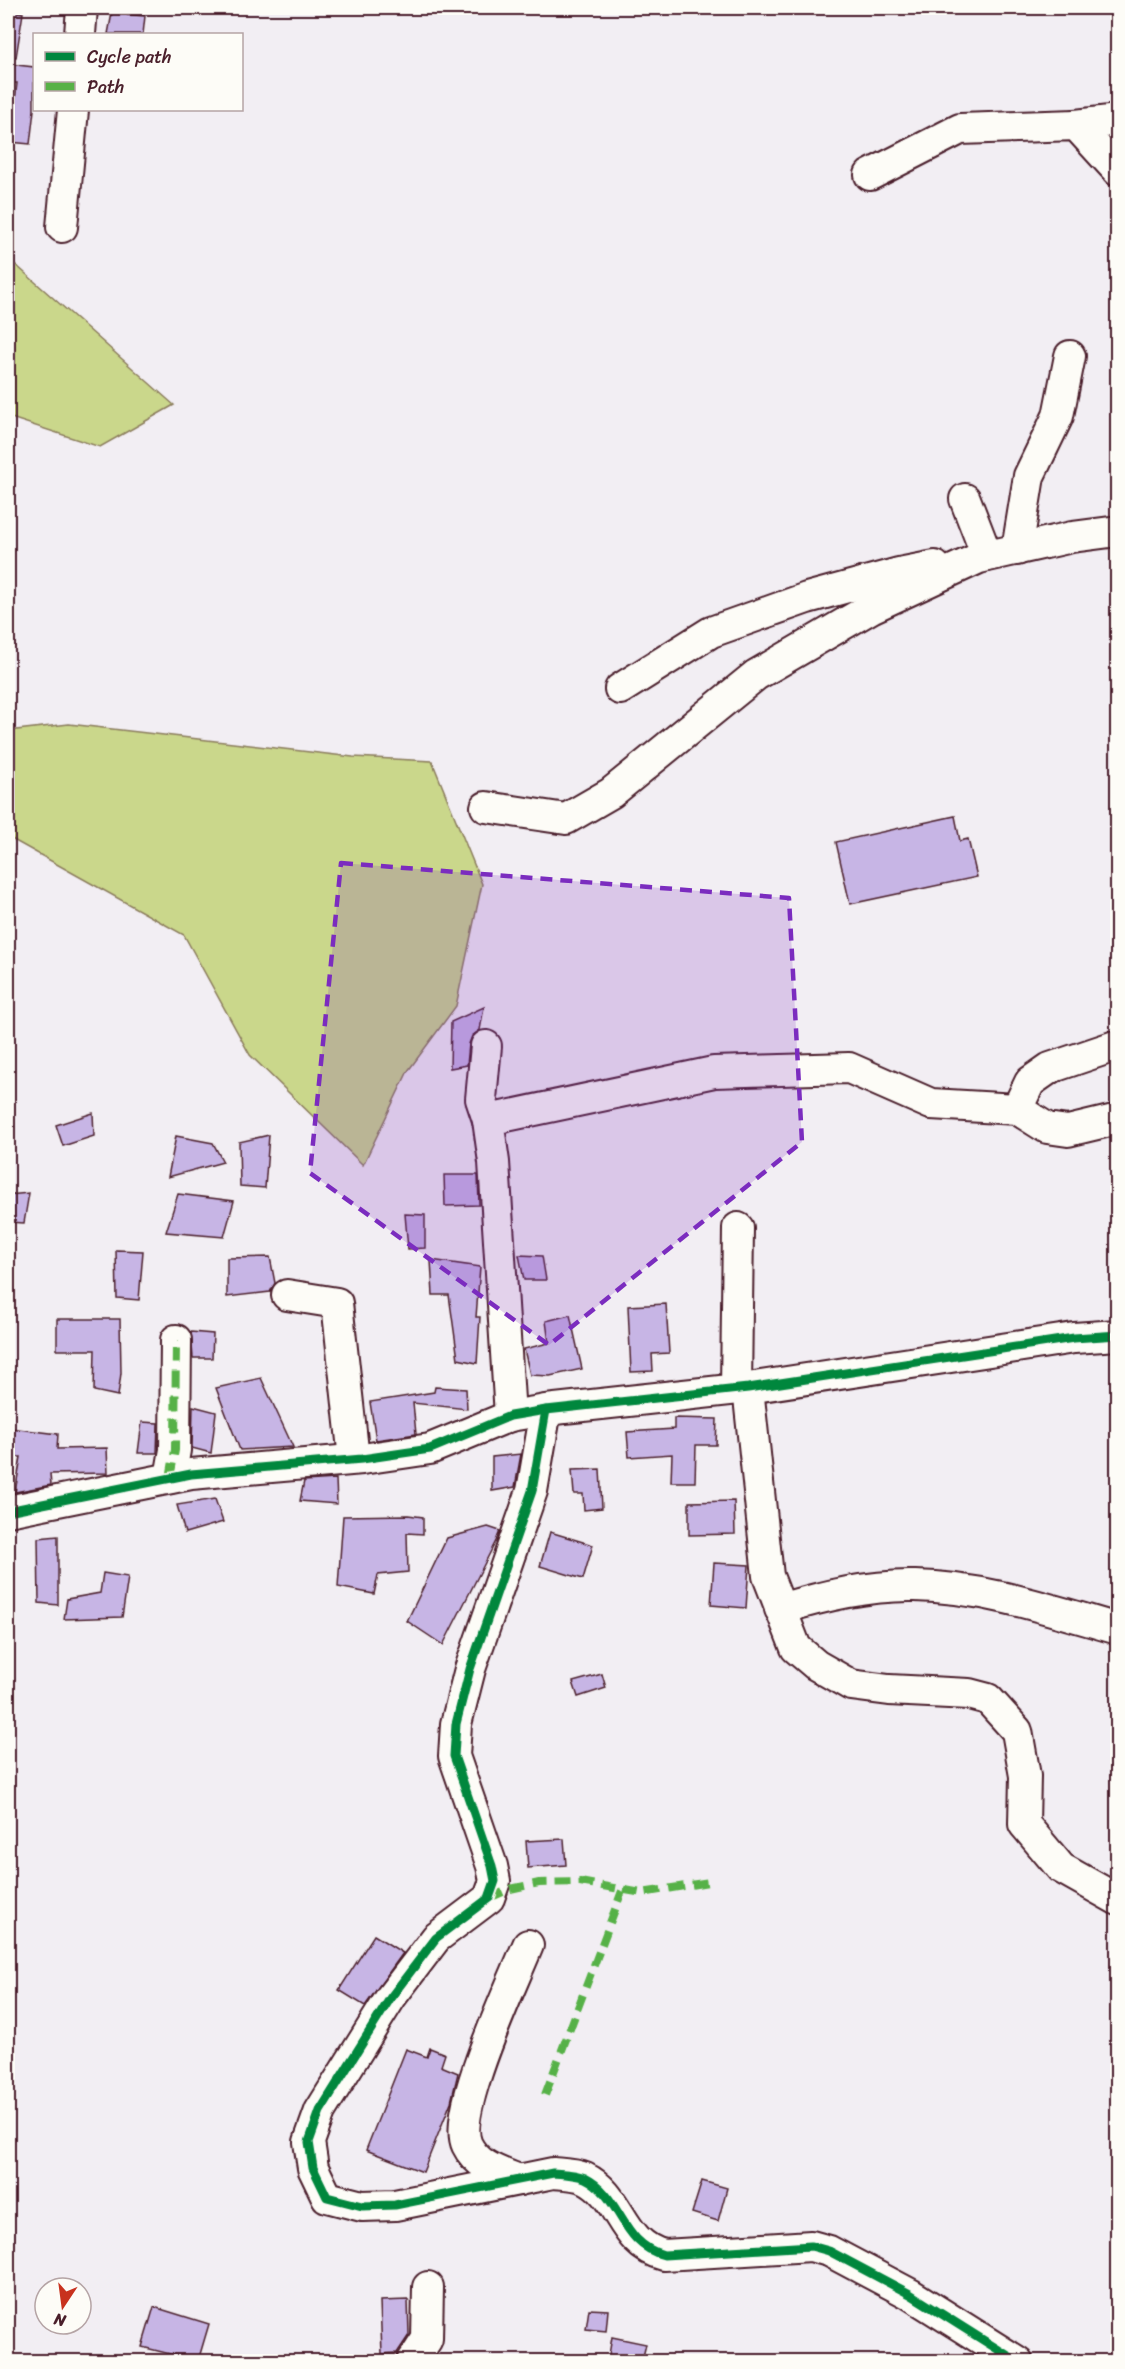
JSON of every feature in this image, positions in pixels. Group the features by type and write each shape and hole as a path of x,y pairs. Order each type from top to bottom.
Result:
{"street":[{"path":"80,33 82,8"},
{"path":"62,227 73,111"},
{"path":"870,175 960,129 1076,125 1118,120"},
{"path":"1076,125 1118,171"},
{"path":"1017,550 1029,477 1058,416 1070,356"},
{"path":"965,499 983,557"},
{"path":"620,688 711,632 807,598 899,573 1072,537 1118,531"},
{"path":"486,807 566,819 611,793 756,675 871,608 983,557"},
{"path":"1017,1109 1030,1082 1050,1068 1118,1045"},
{"path":"486,1046 481,1099 488,1120 494,1162 510,1416"},
{"path":"488,1120 714,1072 849,1068 931,1104 1017,1109 1047,1128 1057,1130 1068,1131 1118,1119"},
{"path":"738,1228 742,1389 768,1576 796,1648 816,1665 851,1684 890,1690 969,1694 988,1699 1017,1731 1025,1776 1024,1824 1061,1868 1118,1900"},
{"path":"287,1295 337,1303 354,1459"},
{"path":"8,1511 170,1478 430,1449 510,1416 546,1410 742,1389 1074,1338 1118,1335"},
{"path":"170,1478 175,1450 176,1340"},
{"path":"546,1410 532,1491 471,1669 456,1724 454,1756 489,1855 495,1881 493,1890 489,1898 436,1938 391,1996 320,2111 309,2142 313,2168 327,2197 362,2206 395,2205 553,2173 585,2178 604,2194 642,2247 664,2255 794,2245 811,2246 829,2251 940,2311 1018,2361"},
{"path":"780,1609 839,1592 915,1586 986,1594 1118,1629"},
{"path":"519,2180 486,2166 475,2157 466,2143 463,2126 468,2098 528,1945"},
{"path":"412,2361 427,2339 428,2287"}],"highlighted area":[{"path":"341,863 789,898 802,1142 549,1345 310,1173"}],"green space":[{"path":"8,258 174,405 100,447 8,417"},
{"path":"69,724 353,757 432,761 482,884 456,1006 408,1071 363,1165 250,1055 184,935 8,837 8,731"}],"building":[{"path":"8,11 23,13 16,57 8,56"},
{"path":"112,13 145,16 143,33 108,33"},
{"path":"8,64 33,67 34,111 30,144 10,142 17,83 8,83"},
{"path":"955,816 960,841 968,839 977,877 850,904 836,842"},
{"path":"484,1007 480,1030 472,1036 469,1044 467,1065 450,1068 451,1022"},
{"path":"93,1113 94,1136 63,1146 56,1125"},
{"path":"269,1135 265,1188 240,1186 239,1142"},
{"path":"176,1136 213,1143 223,1162 168,1177"},
{"path":"444,1175 478,1175 479,1205 445,1206"},
{"path":"29,1193 24,1223 8,1222 8,1195"},
{"path":"178,1194 234,1201 224,1237 166,1232"},
{"path":"405,1214 425,1215 425,1248 408,1249"},
{"path":"116,1250 143,1251 139,1300 117,1298"},
{"path":"519,1255 542,1256 546,1280 524,1280"},
{"path":"270,1257 275,1283 270,1292 227,1297 227,1258"},
{"path":"431,1260 480,1267 476,1317 480,1317 477,1363 458,1359 449,1295 433,1295"},
{"path":"666,1304 669,1353 652,1354 653,1371 631,1372 628,1306"},
{"path":"570,1315 582,1369 550,1376 530,1375 524,1349 549,1343 546,1321"},
{"path":"57,1319 120,1319 121,1373 118,1396 94,1391 95,1350 57,1350"},
{"path":"191,1332 213,1334 212,1358 193,1358"},
{"path":"261,1378 293,1447 240,1450 216,1388"},
{"path":"435,1387 466,1389 467,1409 413,1403 416,1434 376,1440 370,1402 434,1392"},
{"path":"193,1406 216,1412 211,1453 192,1448"},
{"path":"674,1418 717,1419 716,1445 696,1445 695,1482 671,1482 672,1454 629,1457 627,1432 674,1429"},
{"path":"142,1422 158,1423 157,1453 138,1453"},
{"path":"10,1428 58,1434 57,1449 107,1448 108,1473 50,1474 51,1485 15,1492 21,1457 8,1457"},
{"path":"521,1454 515,1487 492,1491 492,1457"},
{"path":"600,1469 602,1508 584,1510 583,1494 574,1494 572,1470"},
{"path":"336,1479 337,1504 300,1501 304,1481"},
{"path":"215,1499 223,1522 185,1533 177,1505"},
{"path":"734,1501 735,1534 689,1535 689,1502"},
{"path":"408,1515 423,1517 423,1534 407,1533 408,1572 378,1575 374,1594 338,1587 343,1516"},
{"path":"488,1527 500,1531 443,1645 407,1621 447,1538"},
{"path":"550,1532 593,1545 583,1579 540,1566"},
{"path":"58,1536 58,1605 39,1603 38,1538"},
{"path":"714,1563 749,1565 746,1608 711,1605"},
{"path":"103,1573 128,1577 122,1617 64,1619 67,1599 100,1593"},
{"path":"602,1674 606,1688 578,1697 573,1682"},
{"path":"564,1839 566,1865 528,1868 526,1841"},
{"path":"374,1935 403,1953 365,2006 339,1990"},
{"path":"430,2048 445,2054 441,2066 458,2073 451,2102 423,2172 366,2150 406,2049 427,2057"},
{"path":"702,2181 727,2188 718,2221 692,2213"},
{"path":"408,2300 409,2335 397,2353 382,2354 380,2301"},
{"path":"154,2307 209,2324 198,2361 142,2347"},
{"path":"589,2309 608,2310 606,2331 586,2329"},
{"path":"612,2337 646,2344 642,2361 608,2361"}],"marked path":[{"path":"170,1478 175,1450 176,1340"},
{"path":"489,1898 510,1889 539,1883 580,1882 642,1893 709,1882"},
{"path":"545,2095 622,1891"}],"cycle path":[{"path":"8,1511 191,1474 362,1459 430,1449 510,1416 546,1410 748,1388 1074,1338 1118,1335"},
{"path":"546,1410 532,1491 470,1669 456,1724 454,1756 492,1866 495,1881 489,1898 436,1938 391,1997 320,2111 309,2142 313,2168 327,2197 362,2206 395,2205 553,2173 577,2176 585,2178 607,2196 629,2231 649,2249 664,2255 811,2246 829,2251 910,2294 1018,2362"}]}
